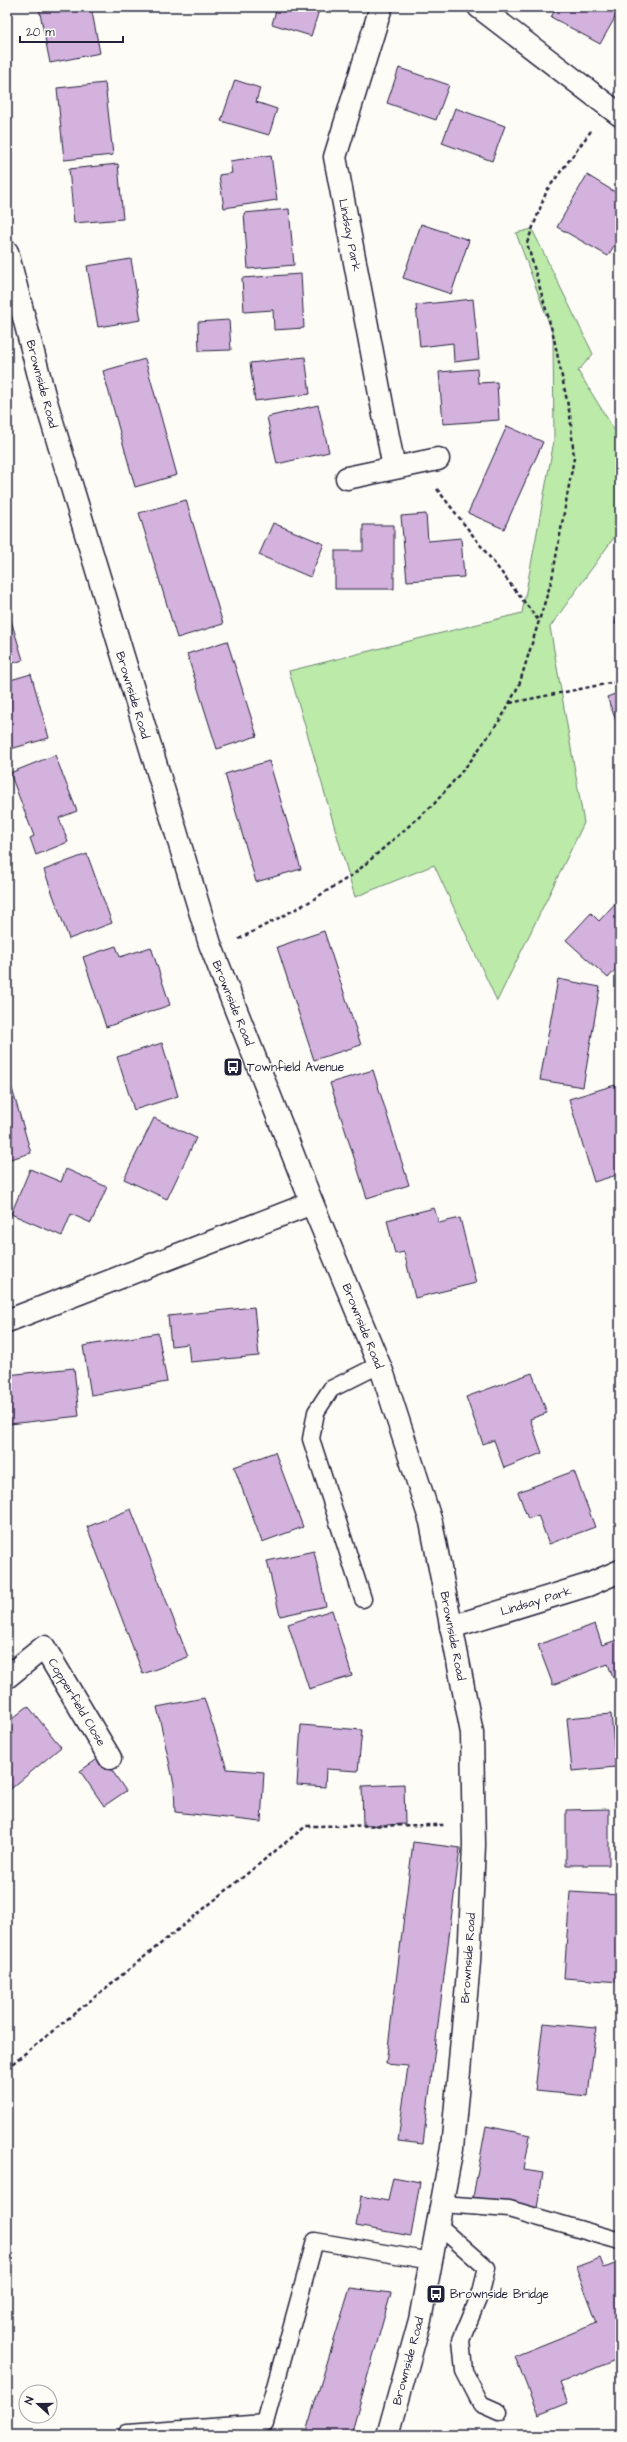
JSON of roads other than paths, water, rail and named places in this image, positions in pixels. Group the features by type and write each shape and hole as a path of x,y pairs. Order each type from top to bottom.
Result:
{"street":[{"name":"Lindsay Park","path":"381,7 335,157 394,468"},
{"path":"479,7 615,110"},
{"name":"Brownside Road","path":"7,252 48,411 214,953 312,1203 379,1365 431,1522 472,1733 474,1845 469,1962 452,2148 420,2320 388,2435"},
{"path":"347,478 427,461"},
{"path":"7,1321 312,1203"},
{"name":"Lindsay Park","path":"451,1627 588,1585 620,1571"},
{"name":"Copperfield Close","path":"7,1677 44,1647 110,1758"}],"lane":[{"path":"363,1600 311,1439 316,1412 331,1388 379,1365"},
{"path":"442,2204 509,2209 620,2240"},
{"path":"438,2225 487,2268 481,2292 461,2340 464,2371 481,2404 499,2412"},
{"path":"127,2435 127,2433 265,2422 315,2241 431,2261"}],"place":[{"name":"Townfield Avenue","path":"233,1067"},
{"name":"Brownside Bridge","path":"436,2294"}]}
